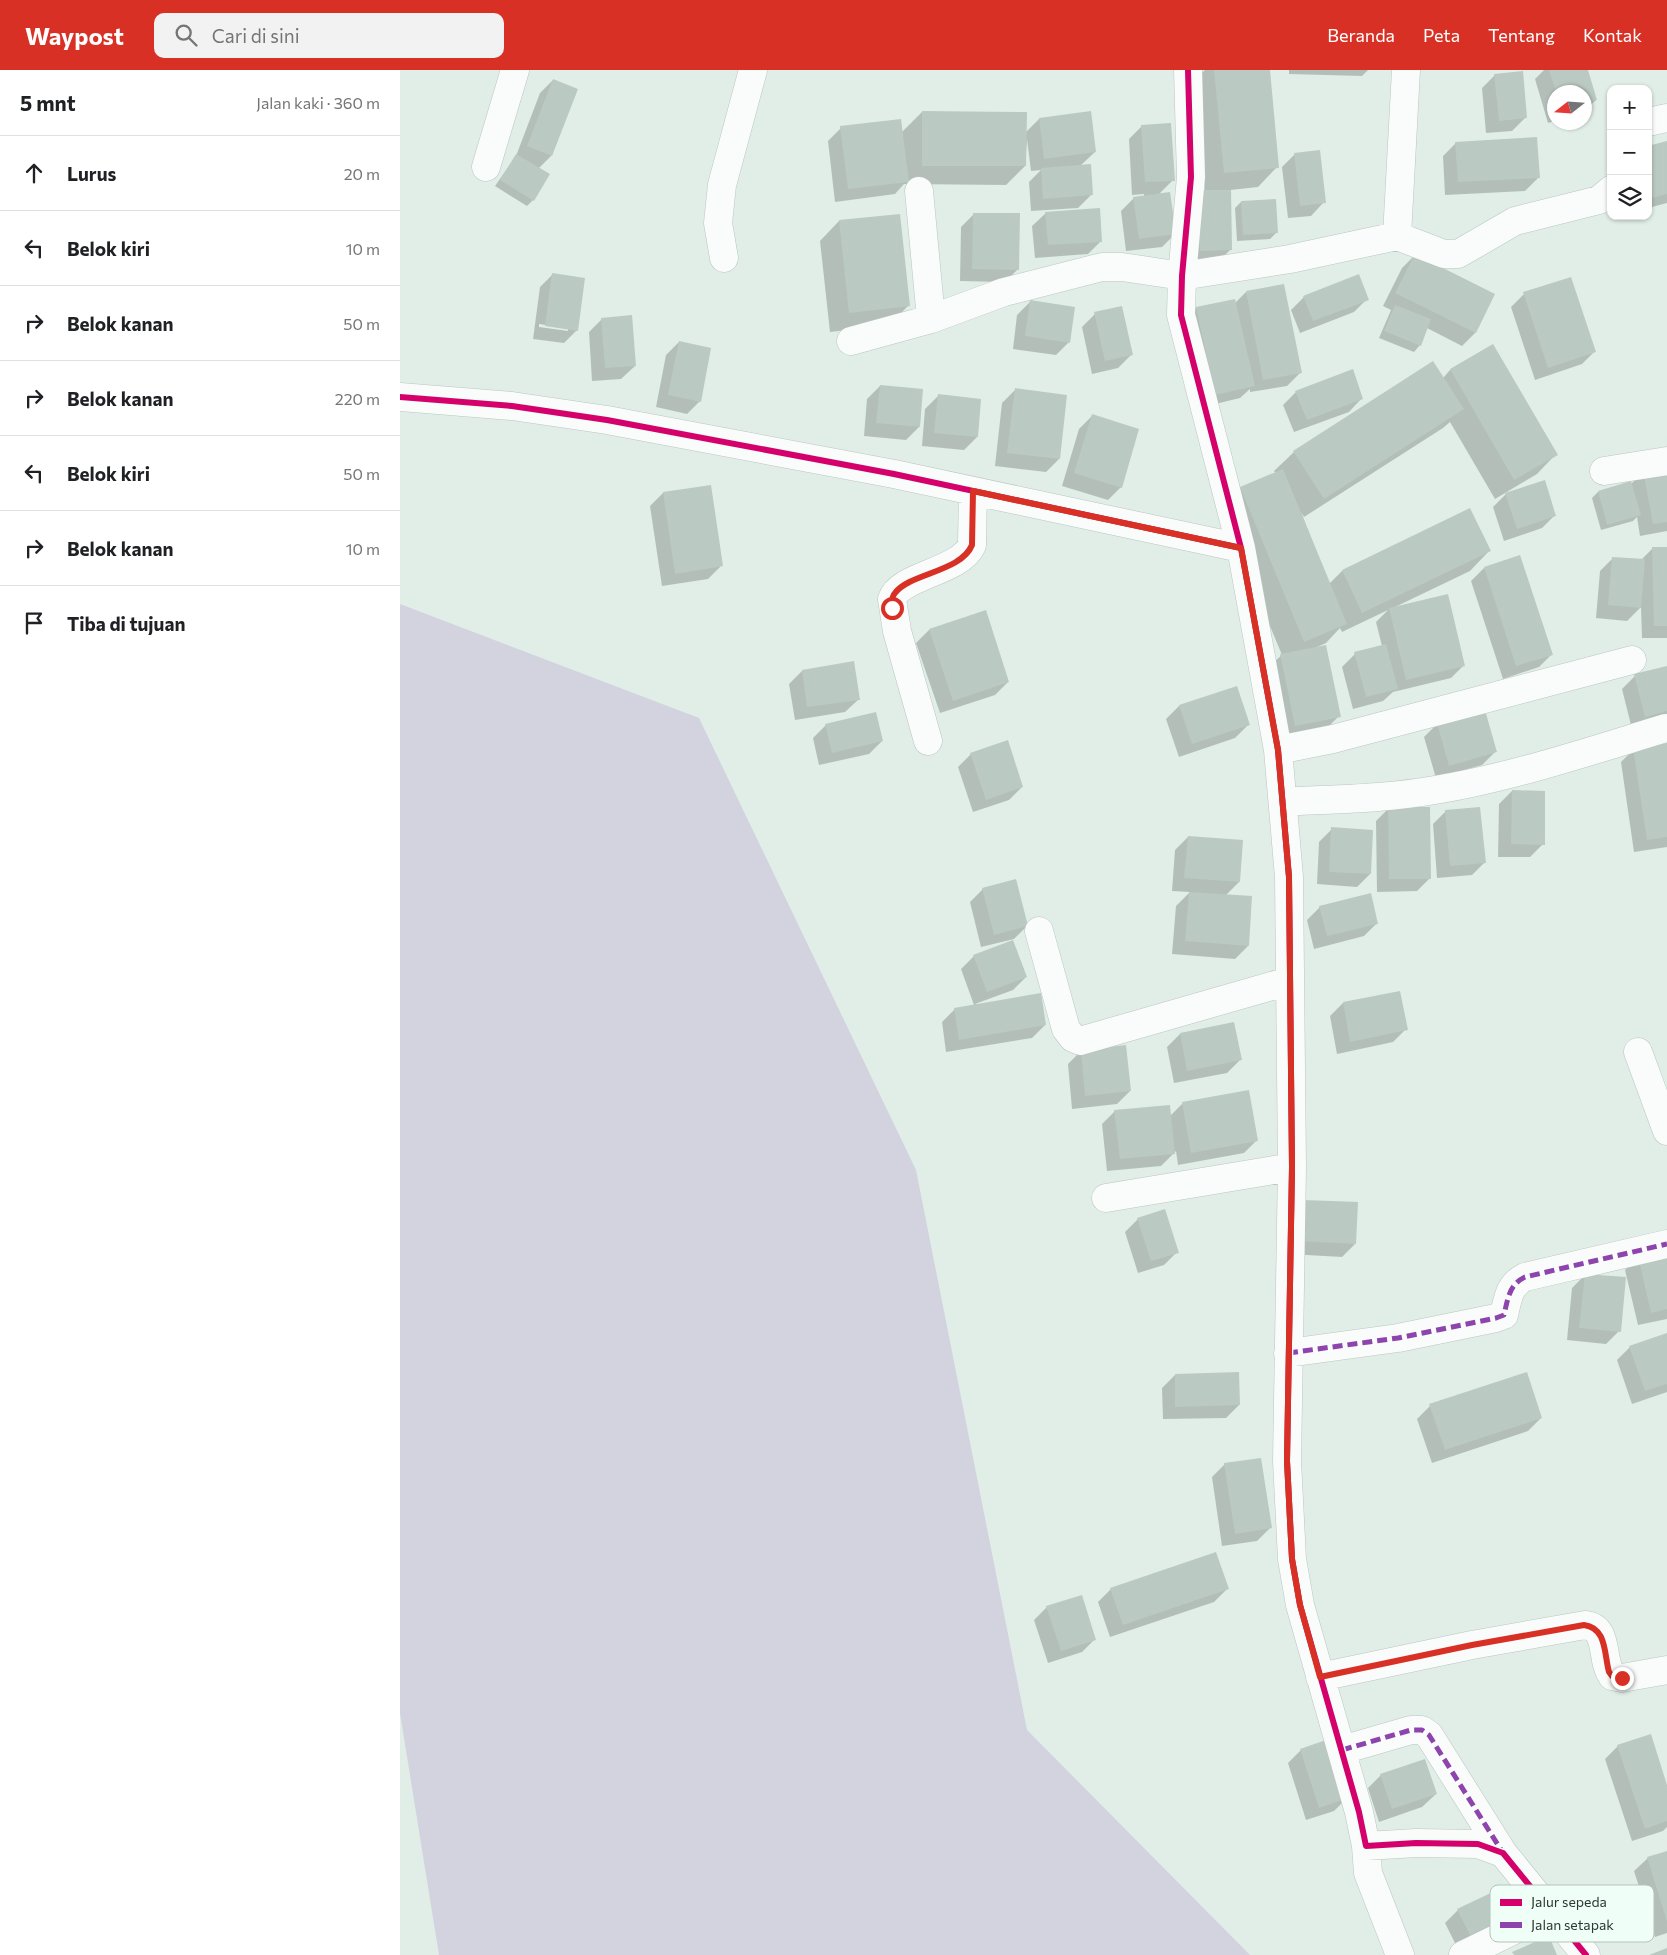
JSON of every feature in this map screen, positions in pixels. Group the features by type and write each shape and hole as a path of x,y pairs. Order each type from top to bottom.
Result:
{"street":[{"path":"486,166 515,70"},
{"path":"724,258 718,223 722,185 753,70"},
{"path":"1188,70 1191,177 1182,276 1181,315 1213,431 1241,548 1278,750 1289,877 1292,1167 1287,1461 1292,1559 1300,1605 1359,1812 1366,1846 1368,1873 1400,1955"},
{"path":"1397,236 1406,70"},
{"path":"1652,121 1667,118"},
{"path":"919,191 930,319"},
{"path":"851,341 930,319 1004,292 1102,267 1122,267 1182,276 1290,259 1397,236 1444,254 1458,254 1515,222 1599,200 1607,193"},
{"path":"400,398 512,406 607,420 894,474 1241,548"},
{"path":"1604,471 1667,460"},
{"path":"928,741 897,631 892,599 898,590 953,563 970,551 972,545 973,491"},
{"path":"1278,750 1342,737 1632,660"},
{"path":"1283,802 1381,797 1434,790 1532,768 1666,728"},
{"path":"1039,931 1066,1029 1073,1038 1080,1041 1289,981"},
{"path":"1638,1052 1667,1131"},
{"path":"1106,1198 1292,1167"},
{"path":"1288,1353 1398,1338 1496,1318 1504,1315 1510,1289 1515,1282 1525,1277 1667,1244"},
{"path":"1320,1677 1472,1645 1584,1625 1593,1626 1599,1632 1606,1663 1612,1676 1622,1678 1667,1670"},
{"path":"1342,1750 1410,1730 1422,1730 1429,1735 1503,1853 1529,1885"},
{"path":"1366,1846 1416,1843 1478,1844 1503,1853"},
{"path":"1463,1955 1490,1942"},
{"path":"1575,1942 1586,1955"}],"shaded area":[{"path":"400,604 699,718 916,1170 1027,1730 1250,1955 439,1955 400,1713"}],"building":[{"path":"1214,70 1270,70 1279,168 1224,173"},
{"path":"1549,70 1588,70 1597,100 1592,102 1592,85 1554,85"},
{"path":"1523,71 1527,118 1499,121 1494,74"},
{"path":"553,79 578,89 552,156 527,146"},
{"path":"922,111 1027,112 1026,166 922,166"},
{"path":"1091,111 1096,152 1044,159 1039,118"},
{"path":"901,119 909,182 848,189 840,126"},
{"path":"1171,123 1175,181 1145,182 1141,125"},
{"path":"1537,137 1540,178 1458,182 1455,142"},
{"path":"1667,141 1667,194 1652,198 1652,175 1652,145"},
{"path":"1320,150 1326,203 1300,206 1294,153"},
{"path":"516,154 550,174 534,201 500,180"},
{"path":"1091,164 1093,195 1043,199 1041,168"},
{"path":"1197,190 1231,190 1232,250 1200,251"},
{"path":"1170,192 1176,234 1139,239 1133,197"},
{"path":"1276,199 1278,233 1243,235 1241,201"},
{"path":"1100,208 1102,242 1048,245 1045,212"},
{"path":"973,213 1020,213 1019,270 972,269"},
{"path":"900,214 910,306 849,313 839,220"},
{"path":"1415,254 1495,294 1476,333 1395,293"},
{"path":"552,273 585,278 578,331 545,326"},
{"path":"1359,274 1369,300 1313,321 1303,296"},
{"path":"1571,277 1596,352 1548,368 1523,292"},
{"path":"1284,284 1302,373 1263,380 1246,291"},
{"path":"1235,299 1255,386 1215,395 1196,307"},
{"path":"1030,300 1075,307 1070,343 1025,336"},
{"path":"1395,305 1431,319 1421,346 1384,331"},
{"path":"1122,306 1133,355 1105,361 1094,312"},
{"path":"632,315 636,366 605,368 601,318"},
{"path":"679,341 711,348 701,402 668,395"},
{"path":"1493,344 1558,455 1514,480 1450,369"},
{"path":"1433,361 1464,409 1324,499 1293,451"},
{"path":"1353,369 1363,399 1307,420 1295,391"},
{"path":"880,385 923,389 920,427 876,423"},
{"path":"1015,388 1067,395 1060,459 1007,453"},
{"path":"938,394 981,399 978,437 934,433"},
{"path":"1092,414 1139,429 1122,488 1074,473"},
{"path":"1667,466 1667,522 1653,524 1643,470"},
{"path":"1283,469 1347,624 1304,642 1240,487"},
{"path":"1545,480 1556,516 1517,529 1505,493"},
{"path":"1631,481 1641,515 1607,525 1598,491"},
{"path":"711,485 723,566 675,574 663,492"},
{"path":"1470,508 1491,551 1362,613 1342,570"},
{"path":"1652,547 1667,547 1667,626 1654,626"},
{"path":"1520,555 1553,655 1516,666 1484,567"},
{"path":"1612,557 1645,559 1641,608 1608,605"},
{"path":"1448,594 1465,666 1406,680 1389,608"},
{"path":"986,610 1009,682 953,701 929,629"},
{"path":"1386,644 1398,689 1366,697 1354,652"},
{"path":"1326,645 1341,717 1295,726 1280,654"},
{"path":"854,661 860,700 807,707 802,670"},
{"path":"1667,666 1667,711 1645,717 1634,674"},
{"path":"1237,686 1250,725 1192,744 1179,705"},
{"path":"1485,710 1497,752 1449,766 1437,723"},
{"path":"876,712 883,741 832,753 825,724"},
{"path":"1008,740 1023,787 986,800 970,753"},
{"path":"1667,743 1667,837 1647,840 1633,748"},
{"path":"1512,790 1545,791 1545,845 1511,844"},
{"path":"1388,807 1430,807 1431,879 1389,879"},
{"path":"1480,807 1486,863 1450,866 1445,810"},
{"path":"1331,827 1373,830 1371,874 1329,872"},
{"path":"1188,836 1243,840 1240,882 1184,878"},
{"path":"1016,879 1028,926 994,935 982,888"},
{"path":"1189,892 1252,896 1249,946 1185,941"},
{"path":"1371,893 1378,924 1327,936 1319,906"},
{"path":"1013,940 1027,977 987,992 973,955"},
{"path":"1400,991 1408,1030 1350,1042 1343,1002"},
{"path":"1041,993 1046,1025 959,1040 954,1008"},
{"path":"1234,1022 1242,1060 1187,1071 1180,1033"},
{"path":"1126,1045 1131,1091 1085,1096 1081,1050"},
{"path":"1249,1090 1258,1141 1191,1153 1182,1102"},
{"path":"1170,1105 1175,1154 1120,1159 1114,1110"},
{"path":"1303,1200 1358,1202 1356,1244 1301,1241"},
{"path":"1165,1209 1179,1253 1151,1261 1137,1218"},
{"path":"1667,1249 1667,1309 1651,1313 1638,1256"},
{"path":"1585,1274 1626,1277 1621,1332 1579,1328"},
{"path":"1667,1333 1667,1384 1645,1391 1629,1346"},
{"path":"1239,1372 1240,1405 1175,1407 1175,1374"},
{"path":"1527,1372 1542,1418 1445,1450 1429,1404"},
{"path":"1261,1458 1272,1528 1235,1534 1224,1463"},
{"path":"1216,1552 1229,1589 1123,1625 1110,1588"},
{"path":"1082,1595 1096,1640 1061,1651 1046,1606"},
{"path":"1651,1734 1667,1785 1667,1821 1645,1829 1617,1745"},
{"path":"1329,1739 1348,1798 1319,1808 1300,1749"},
{"path":"1425,1759 1437,1794 1392,1809 1380,1774"},
{"path":"1667,1851 1667,1922 1647,1857"},
{"path":"1490,1893 1490,1926 1470,1935 1457,1909"},
{"path":"1535,1942 1552,1942 1557,1955 1514,1955 1512,1952"},
{"path":"1667,1948 1667,1955 1649,1955"}],"marked path":[{"path":"1288,1353 1398,1338 1496,1318 1504,1315 1512,1288 1525,1277 1667,1244"},
{"path":"1342,1750 1411,1730 1422,1730 1429,1735 1503,1853"}],"cycle path":[{"path":"1188,70 1191,177 1182,276 1181,315 1241,548 1278,750 1289,877 1292,1167 1287,1461 1292,1559 1300,1605 1359,1812 1366,1846 1416,1843 1478,1844 1503,1853 1529,1885"},
{"path":"400,397 512,406 607,420 894,474 1241,548"},
{"path":"1575,1942 1586,1955"}],"route":[{"path":"892,608 892,599 898,590 953,563 970,551 972,545 973,491 1241,548 1278,750 1289,877 1292,1167 1287,1461 1292,1559 1300,1605 1320,1677 1472,1645 1584,1625 1597,1628 1601,1635 1609,1672 1615,1678 1622,1678"}]}
